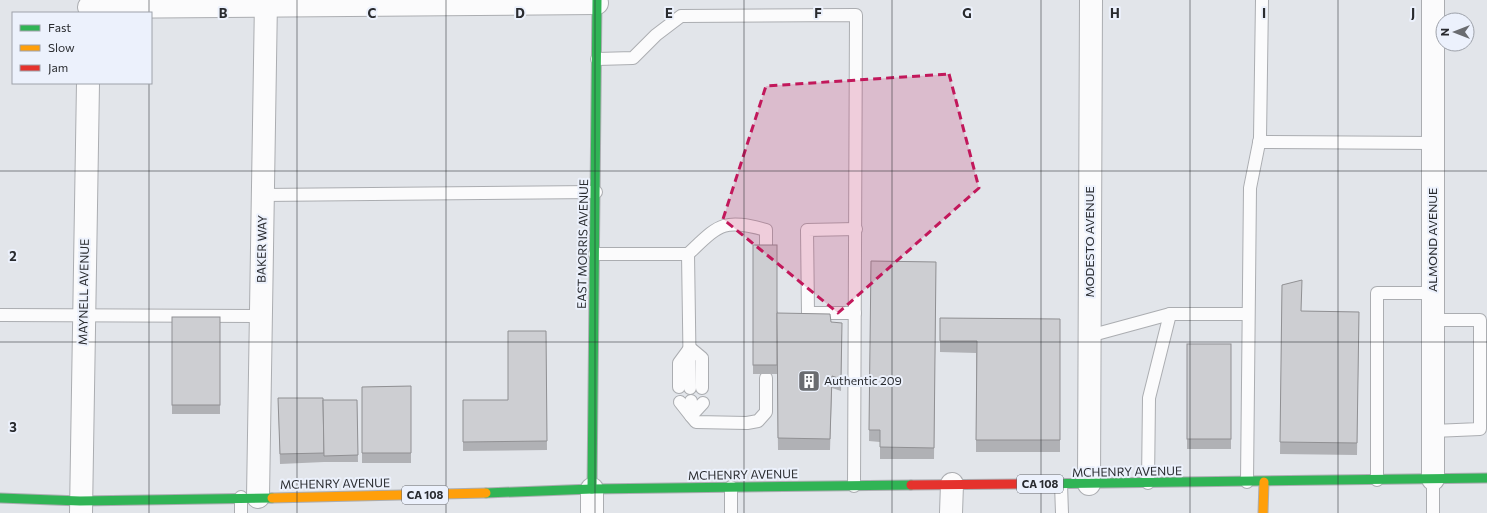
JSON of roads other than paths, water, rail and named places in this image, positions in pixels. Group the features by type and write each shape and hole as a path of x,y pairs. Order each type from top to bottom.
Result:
{"main road":[{"name":"EAST MORRIS AVENUE","path":"592,489 598,2"},
{"name":"MCHENRY AVENUE","path":"0,498 81,507 130,500 439,495 592,489 952,484 1264,482 1487,478"},
{"path":"1263,513 1264,482"}],"street":[{"name":"MODESTO AVENUE","path":"1089,484 1091,0"},
{"name":"ALMOND AVENUE","path":"1433,0 1433,479"},
{"path":"89,7 266,2 598,2"},
{"name":"BAKER WAY","path":"249,497 260,316 266,2"},
{"name":"MAYNELL AVENUE","path":"81,507 88,84"},
{"path":"951,513 952,484"},
{"path":"592,489 592,513"}],"lane":[{"path":"1247,482 1250,188 1259,142 1262,0"},
{"path":"597,60 633,58 656,35 681,16 856,15 854,486"},
{"path":"1259,142 1433,143"},
{"path":"262,196 596,192"},
{"path":"595,254 688,254 715,229 730,224 747,224 766,230 766,252"},
{"path":"855,312 808,312 807,230 856,229"},
{"path":"688,254 690,348 679,363 691,388 702,358 690,348"},
{"path":"1377,480 1377,293 1433,293"},
{"path":"1148,483 1149,398 1170,314"},
{"path":"1090,336 1170,314 1248,314"},
{"path":"0,315 260,316"},
{"path":"1433,320 1480,320 1480,429 1433,431"},
{"path":"691,402 691,416 696,422 747,423 758,421 766,412 766,378"},
{"path":"1433,479 1433,513"},
{"path":"1061,484 1062,513"},
{"path":"730,487 731,513"},
{"path":"241,513 249,497"},
{"path":"130,500 130,513"}],"place":[{"name":"Authentic 209","path":"809,381"}]}
